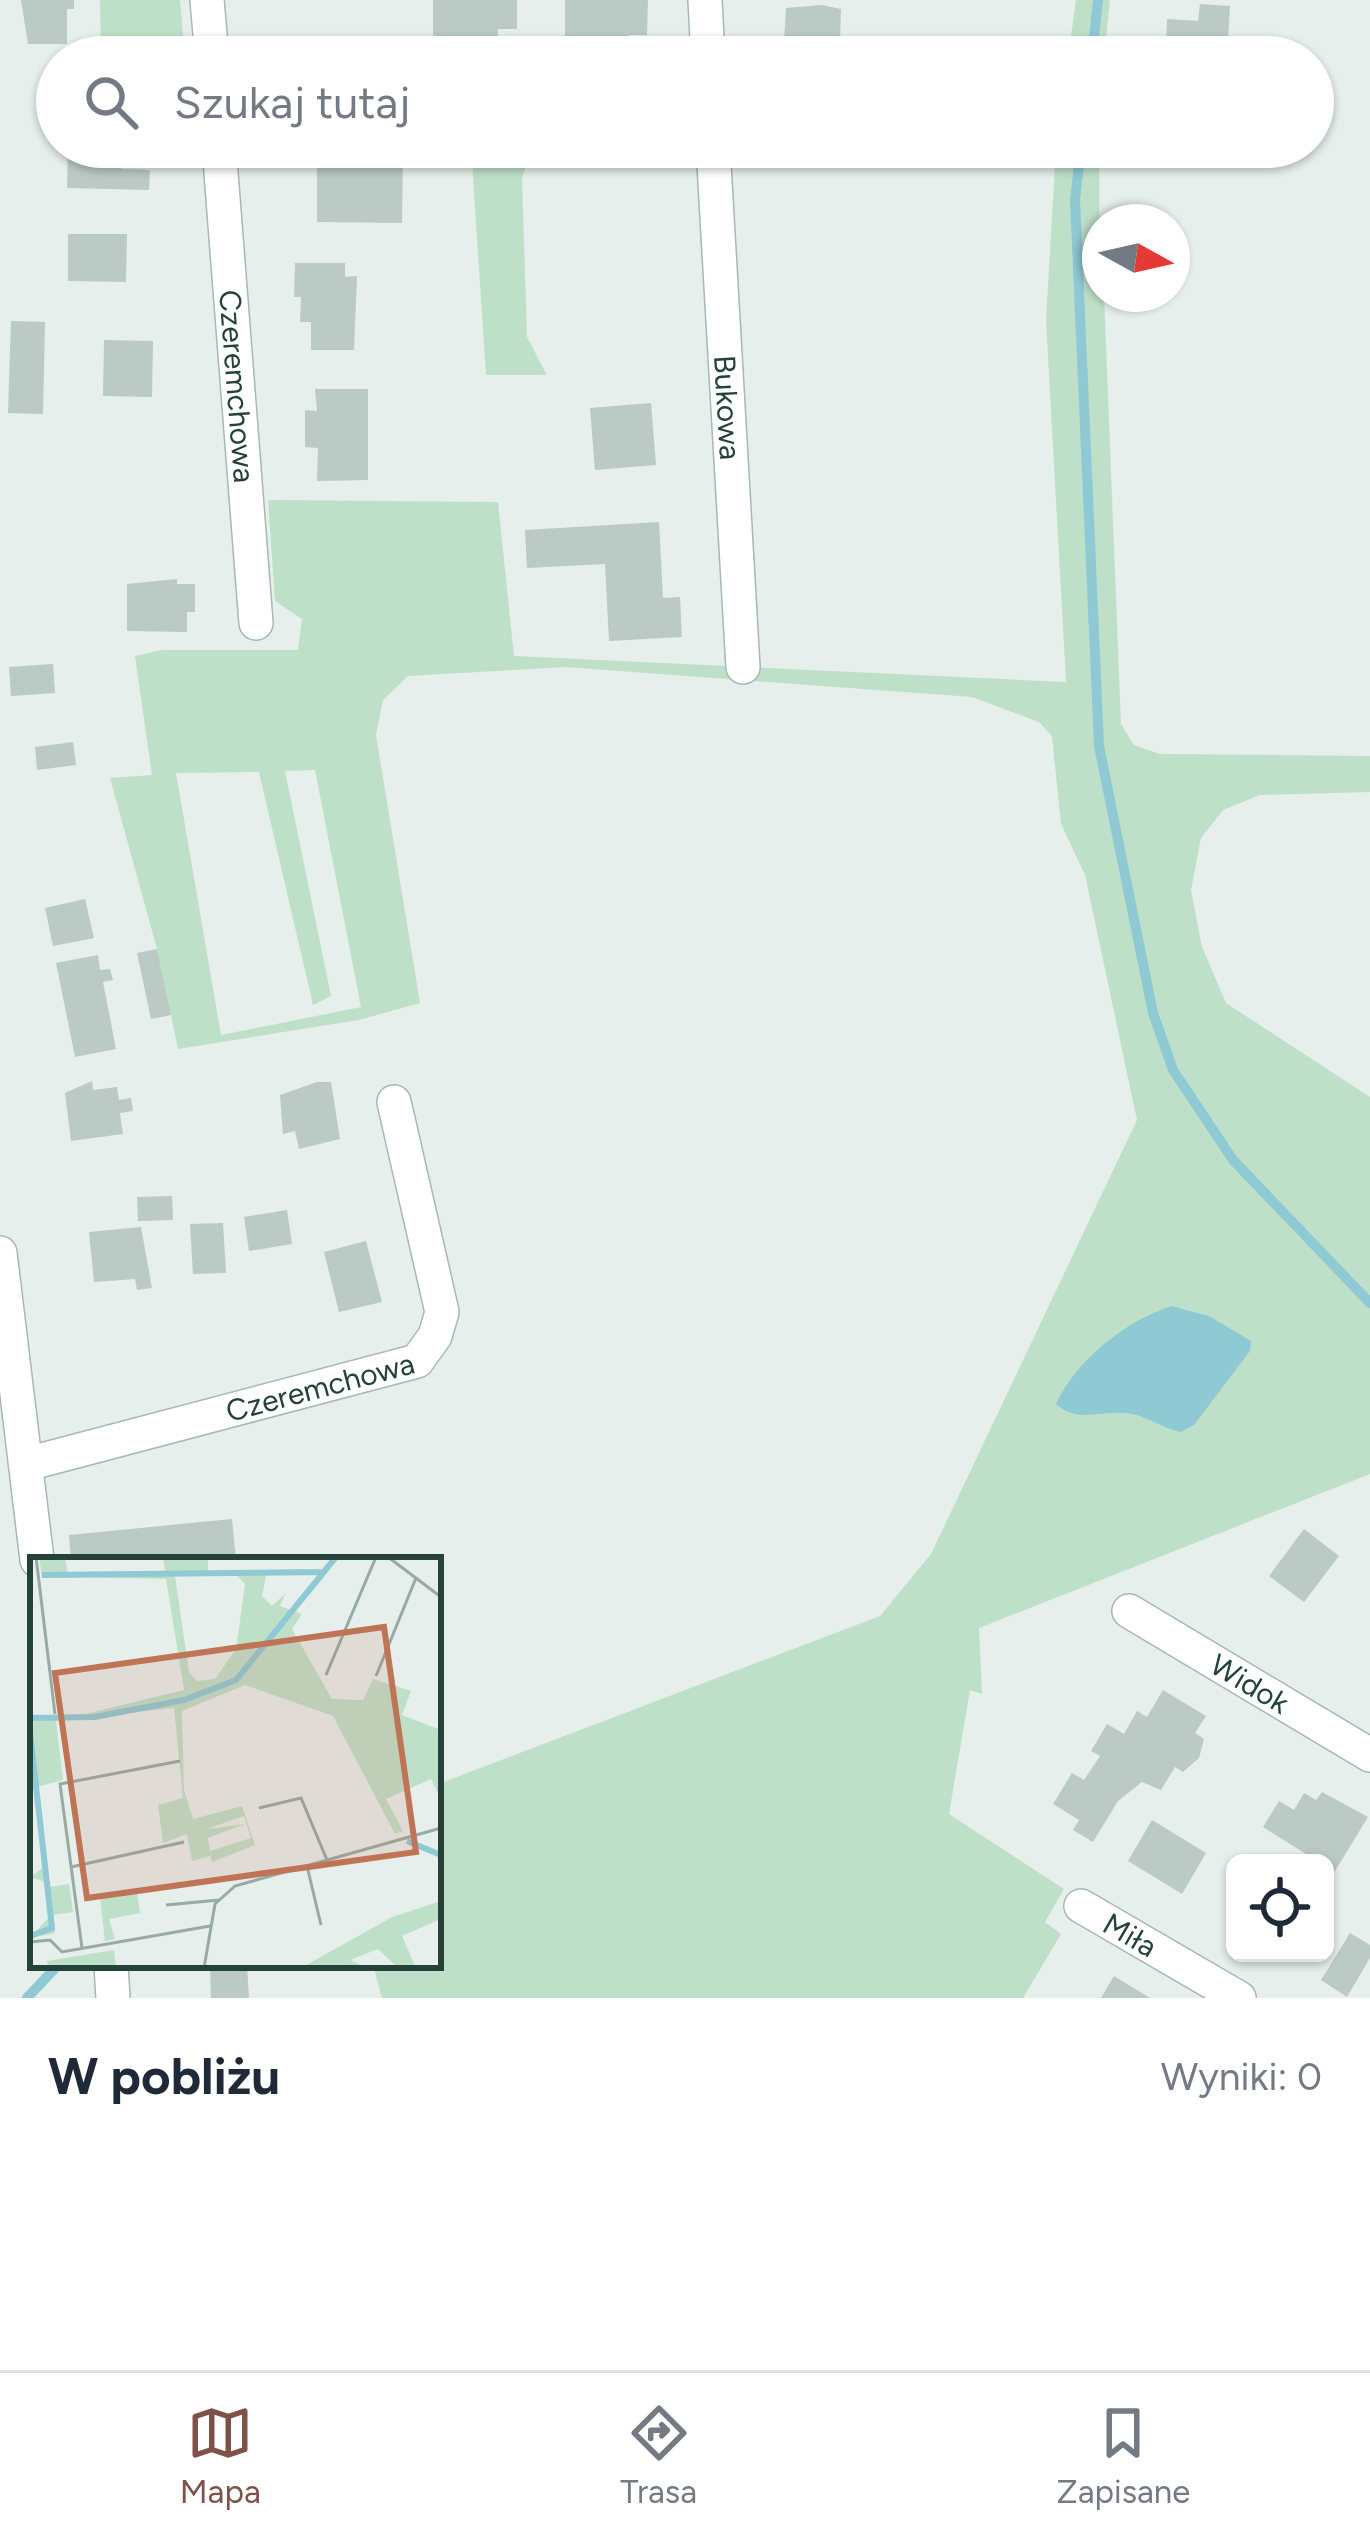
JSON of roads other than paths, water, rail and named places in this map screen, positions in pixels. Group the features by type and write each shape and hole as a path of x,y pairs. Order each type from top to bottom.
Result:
{"street":[{"path":"207,0 210,36"},
{"path":"705,0 707,36"},
{"name":"Czeremchowa","path":"221,168 256,623"},
{"name":"Bukowa","path":"714,168 743,668"},
{"name":"Czeremchowa","path":"27,1464 417,1361 435,1336 442,1312 394,1102"},
{"path":"0,1253 5,1337 27,1464 37,1557"},
{"name":"Widok","path":"1129,1611 1370,1756"},
{"name":"Miła","path":"1081,1906 1239,1998"},
{"path":"111,1968 113,1998"}],"water":[{"path":"1171,1306 1209,1316 1251,1341 1250,1351 1194,1425 1181,1432 1132,1414 1080,1415 1056,1404 1104,1344"}],"waterway":[{"path":"1094,36 1098,0"},
{"path":"1079,168 1075,200 1099,746 1153,1013 1173,1070 1233,1160 1370,1303"},
{"path":"27,1998 55,1968"}]}
